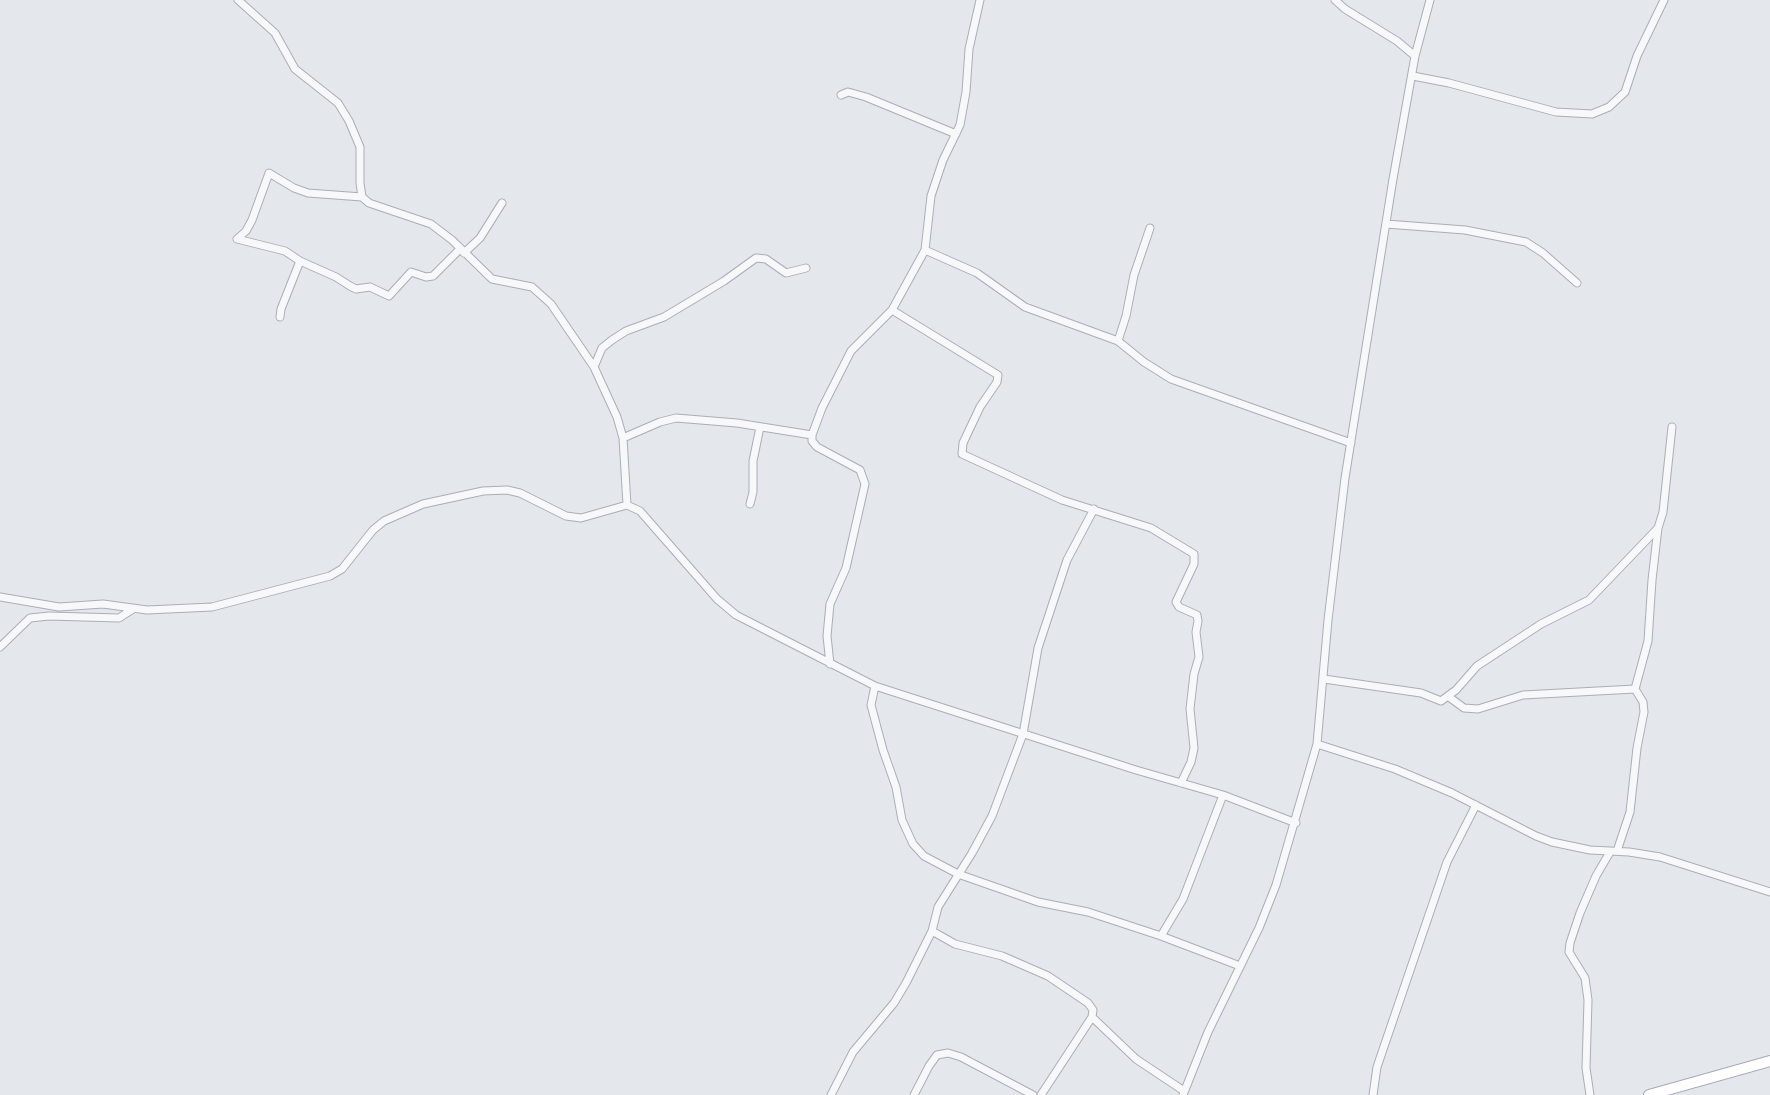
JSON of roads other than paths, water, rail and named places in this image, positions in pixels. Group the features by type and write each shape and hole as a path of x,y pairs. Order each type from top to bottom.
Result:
{"main road":[{"path":"1649,1095 1770,1061"}],"street":[{"path":"238,0 275,33 295,69 338,103 349,121 360,147 360,183 362,197 368,203 430,224 452,240 492,280 532,288 551,304 594,367 617,416 623,438 627,505"},
{"path":"830,664 827,636 830,604 846,568 865,484 860,470 817,447 812,435 822,408 851,351 892,310 925,250 931,196 943,160 956,134 966,92 968,49 980,0"},
{"path":"1335,0 1345,9 1397,42 1415,56"},
{"path":"1092,1017 1136,1059 1184,1093 1208,1032 1276,885 1296,823 1317,744 1328,620 1351,443 1415,56 1430,0"},
{"path":"1413,76 1449,83 1556,112 1592,114 1609,107 1625,92 1637,56 1664,0"},
{"path":"841,95 848,92 866,98 956,134"},
{"path":"362,197 308,193 294,188 269,173 252,220 246,231 237,239 285,251 300,261 336,277 356,289 370,287 389,296 411,272 426,277 433,276 480,238 502,203"},
{"path":"1386,224 1465,230 1526,242 1543,253 1577,283"},
{"path":"1118,341 1126,316 1134,275 1150,228"},
{"path":"925,250 977,273 1025,307 1118,341 1144,362 1170,379 1351,443"},
{"path":"594,367 602,348 612,340 626,331 664,317 724,281 756,258 766,259 786,273 806,268"},
{"path":"280,317 281,309 300,261"},
{"path":"892,310 998,374 997,382 980,407 963,443 962,454 1062,500 1094,508 1151,528 1194,554 1194,564 1176,602 1179,607 1197,615 1196,632 1199,657 1194,674 1190,709 1194,748 1191,762 1181,783"},
{"path":"623,438 660,422 676,418 729,422 812,435"},
{"path":"750,504 753,461 760,427"},
{"path":"1590,1095 1586,1068 1588,1000 1585,978 1569,952 1570,943 1596,876 1614,852 1630,812 1637,748 1644,712 1642,702 1635,689 1648,641 1658,528 1663,512 1672,427"},
{"path":"0,597 15,598 59,607 103,604 147,610 212,607 313,582 342,569 373,530 384,521 423,504 483,491 507,490 520,493 566,516 582,518 627,505 645,516 717,599 736,615 875,686 1023,734 1223,795 1296,823"},
{"path":"831,1095 854,1052 894,1003 906,983 932,930 938,907 992,816 1023,734 1038,648 1068,560 1094,508"},
{"path":"1324,679 1421,692 1441,701 1449,697 1477,666 1541,624 1589,600 1658,528"},
{"path":"0,647 30,618 49,616 118,618 133,609"},
{"path":"875,686 871,705 883,750 896,787 902,820 913,844 924,856 958,874 1038,902 1088,912 1161,936 1240,966"},
{"path":"1449,697 1470,710 1524,695 1635,689"},
{"path":"1317,744 1395,769 1476,805 1536,836 1552,842 1660,857 1770,892"},
{"path":"1161,936 1183,899 1223,795"},
{"path":"1373,1095 1378,1067 1444,872 1476,805"},
{"path":"932,930 955,944 1002,956 1048,976 1088,1003 1093,1010 1092,1017 1041,1095"},
{"path":"914,1095 937,1055 948,1053 961,1056 1033,1095"}]}
